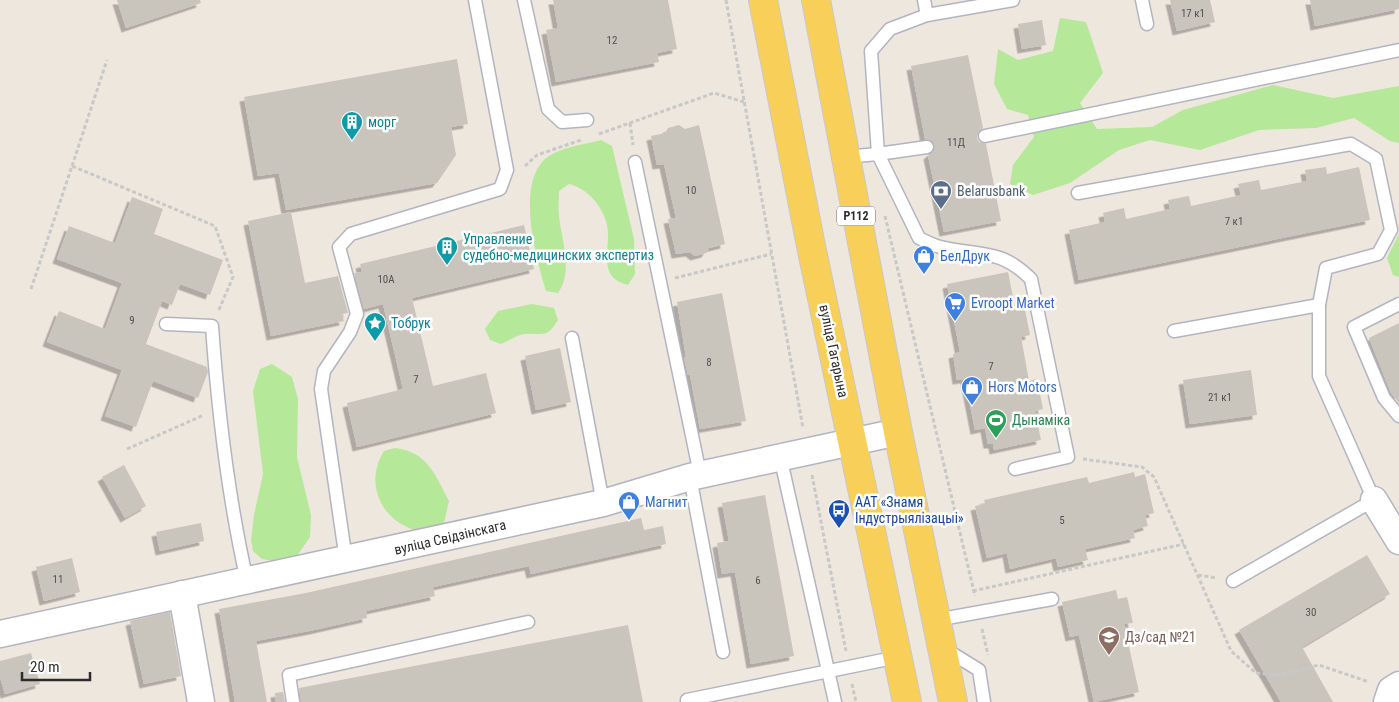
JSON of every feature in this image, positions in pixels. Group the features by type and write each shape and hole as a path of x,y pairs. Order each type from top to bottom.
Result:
{"main road":[{"name":"вуліца Гагарына","path":"764,0 811,246 907,702"},
{"name":"Р112","path":"816,0 844,157 953,702"}],"street":[{"name":"вуліца Свідзінскага","path":"0,634 603,503 695,475 898,432"},
{"path":"1374,500 1399,540"},
{"path":"182,594 201,702"},
{"path":"1387,702 1391,690 1399,685"}],"lane":[{"path":"346,560 321,389 324,371 350,332 357,314 339,247 351,234 500,189 507,170 475,0"},
{"path":"524,0 548,109 562,122 587,120"},
{"path":"924,0 927,15"},
{"path":"1013,0 927,15 890,29 871,51 878,154 919,238 943,248 996,255 1018,265 1031,279 1068,457 1015,469"},
{"path":"1142,0 1147,24"},
{"path":"984,136 1399,50"},
{"path":"1078,193 1351,144 1376,159 1391,230 1378,254 1326,268 1319,305 1319,376 1374,500 1233,581"},
{"path":"844,157 927,147"},
{"path":"635,162 660,282 695,475 723,652"},
{"path":"1399,304 1354,327 1384,398 1399,416"},
{"path":"1174,331 1319,305"},
{"path":"166,324 212,326 218,409 238,542 247,581"},
{"path":"572,338 603,503"},
{"path":"780,456 835,702"},
{"path":"936,620 1052,599"},
{"path":"293,702 288,675 528,622"},
{"path":"942,646 979,670 984,702"},
{"path":"688,702 688,700 898,657"}],"path":[{"path":"726,0 807,450 856,702"},
{"path":"31,289 107,60"},
{"path":"593,136 714,93 745,102"},
{"path":"630,123 635,162"},
{"path":"500,189 537,155 584,139"},
{"path":"72,166 215,226 233,277 212,326"},
{"path":"884,211 988,657"},
{"path":"660,282 772,254"},
{"path":"126,449 218,409"},
{"path":"973,591 1184,544"}],"green space":[{"path":"1060,18 1086,22 1103,73 1080,103 1097,129 1152,127 1183,110 1273,85 1333,98 1399,86 1399,143 1390,141 1354,118 1316,128 1259,130 1200,150 1150,140 1119,150 1070,183 1033,195 1010,184 1013,165 1034,137 1028,115 1007,109 994,84 998,49 1018,60 1053,51"},
{"path":"601,140 612,146 634,239 635,274 628,285 618,281 612,275 608,268 608,234 602,211 582,189 569,184 559,191 560,225 566,265 565,275 558,293 546,291 531,224 531,188 535,173 543,161 555,153 570,147"},
{"path":"1399,234 1399,277 1393,275 1387,258"},
{"path":"532,304 554,308 558,320 547,333 521,335 501,344 490,340 485,329 498,311"},
{"path":"272,364 292,377 298,399 297,457 311,515 310,537 297,556 274,561 262,559 253,551 251,540 254,515 263,474 253,391 260,369"},
{"path":"395,448 406,450 423,460 429,466 449,501 444,523 437,532 421,531 406,527 394,519 384,508 378,495 375,481 377,466 384,451"}],"building":[{"path":"117,0 200,0 201,3 126,28"},
{"path":"553,0 668,0 677,49 657,53 659,62 556,82 546,30 558,28"},
{"path":"1170,0 1210,0 1215,22 1177,31"},
{"path":"1310,0 1399,0 1399,9 1315,26"},
{"path":"1042,20 1046,45 1022,49 1018,24"},
{"path":"968,55 983,128 978,133 977,138 979,142 986,144 1001,221 944,232 928,155 934,150 935,145 930,140 925,139 911,66"},
{"name":"морг","path":"457,59 468,124 451,127 456,155 437,183 286,210 279,173 258,176 244,97"},
{"path":"679,125 685,129 699,125 725,244 709,248 706,253 695,256 690,252 676,254 668,219 676,218 664,164 657,165 651,136 665,133 668,128"},
{"path":"1326,167 1327,174 1359,167 1370,220 1079,280 1069,230 1105,222 1103,213 1124,208 1126,219 1170,209 1168,200 1189,196 1191,206 1241,195 1238,184 1259,180 1261,190 1307,181 1305,170"},
{"path":"132,197 163,209 154,234 223,260 210,295 180,284 172,305 162,301 146,344 207,367 208,372 198,398 153,381 136,427 105,416 122,370 47,342 59,311 105,329 122,283 57,259 69,226 115,243"},
{"path":"291,212 305,283 338,276 348,313 342,314 344,321 271,336 248,221"},
{"path":"524,225 534,269 412,298 433,386 486,373 496,413 357,447 347,403 403,389 383,304 364,309 354,273 362,272 360,264"},
{"path":"1008,272 1015,307 1024,305 1030,335 1021,337 1029,381 1037,379 1043,409 1035,411 1041,440 994,450 993,444 988,444 985,428 975,430 965,379 957,380 953,354 960,352 947,284"},
{"path":"722,293 746,421 700,429 690,375 688,375 684,357 686,357 677,302"},
{"path":"1399,323 1399,403 1391,393 1369,338"},
{"path":"560,348 571,402 536,410 525,356"},
{"path":"1251,370 1257,415 1190,424 1183,380"},
{"path":"124,465 146,506 125,518 102,477"},
{"path":"1134,472 1135,477 1145,474 1154,513 1145,515 1148,526 1133,530 1135,538 1085,549 1088,560 1058,567 1056,558 1010,569 1007,553 987,558 975,506 985,504 984,500 1087,477 1089,483"},
{"path":"765,495 794,656 751,664 735,572 722,574 717,543 729,541 722,503"},
{"path":"641,518 644,530 663,526 666,544 531,574 529,566 433,587 435,596 366,611 367,618 256,641 267,702 235,702 219,609 306,593"},
{"path":"201,523 204,541 160,551 156,532"},
{"path":"1367,555 1390,594 1302,647 1333,702 1281,702 1239,630"},
{"path":"72,558 80,592 44,601 36,567"},
{"path":"1116,590 1118,599 1127,597 1133,623 1124,624 1139,692 1094,702 1079,635 1070,637 1062,602"},
{"path":"170,612 181,676 144,684 130,621"},
{"path":"628,625 643,702 301,702 299,688"},
{"path":"31,653 40,684 5,694 0,677 0,661"},
{"path":"283,692 285,702 276,702 275,693"}],"place":[{"name":"морг","path":"352,141"},
{"name":"Belarusbank","path":"941,210"},
{"name":"Управление судебно-медицинских экспертиз","path":"447,266"},
{"name":"БелДрук","path":"924,275"},
{"name":"Evroopt Market","path":"955,322"},
{"name":"Тобрук","path":"375,342"},
{"name":"Hors Motors","path":"972,406"},
{"name":"Дынаміка","path":"996,439"},
{"name":"Магнит","path":"629,521"},
{"name":"ААТ «Знамя Індустрыялізацыі»","path":"839,529"},
{"name":"Дз/сад №21","path":"1109,656"}]}
